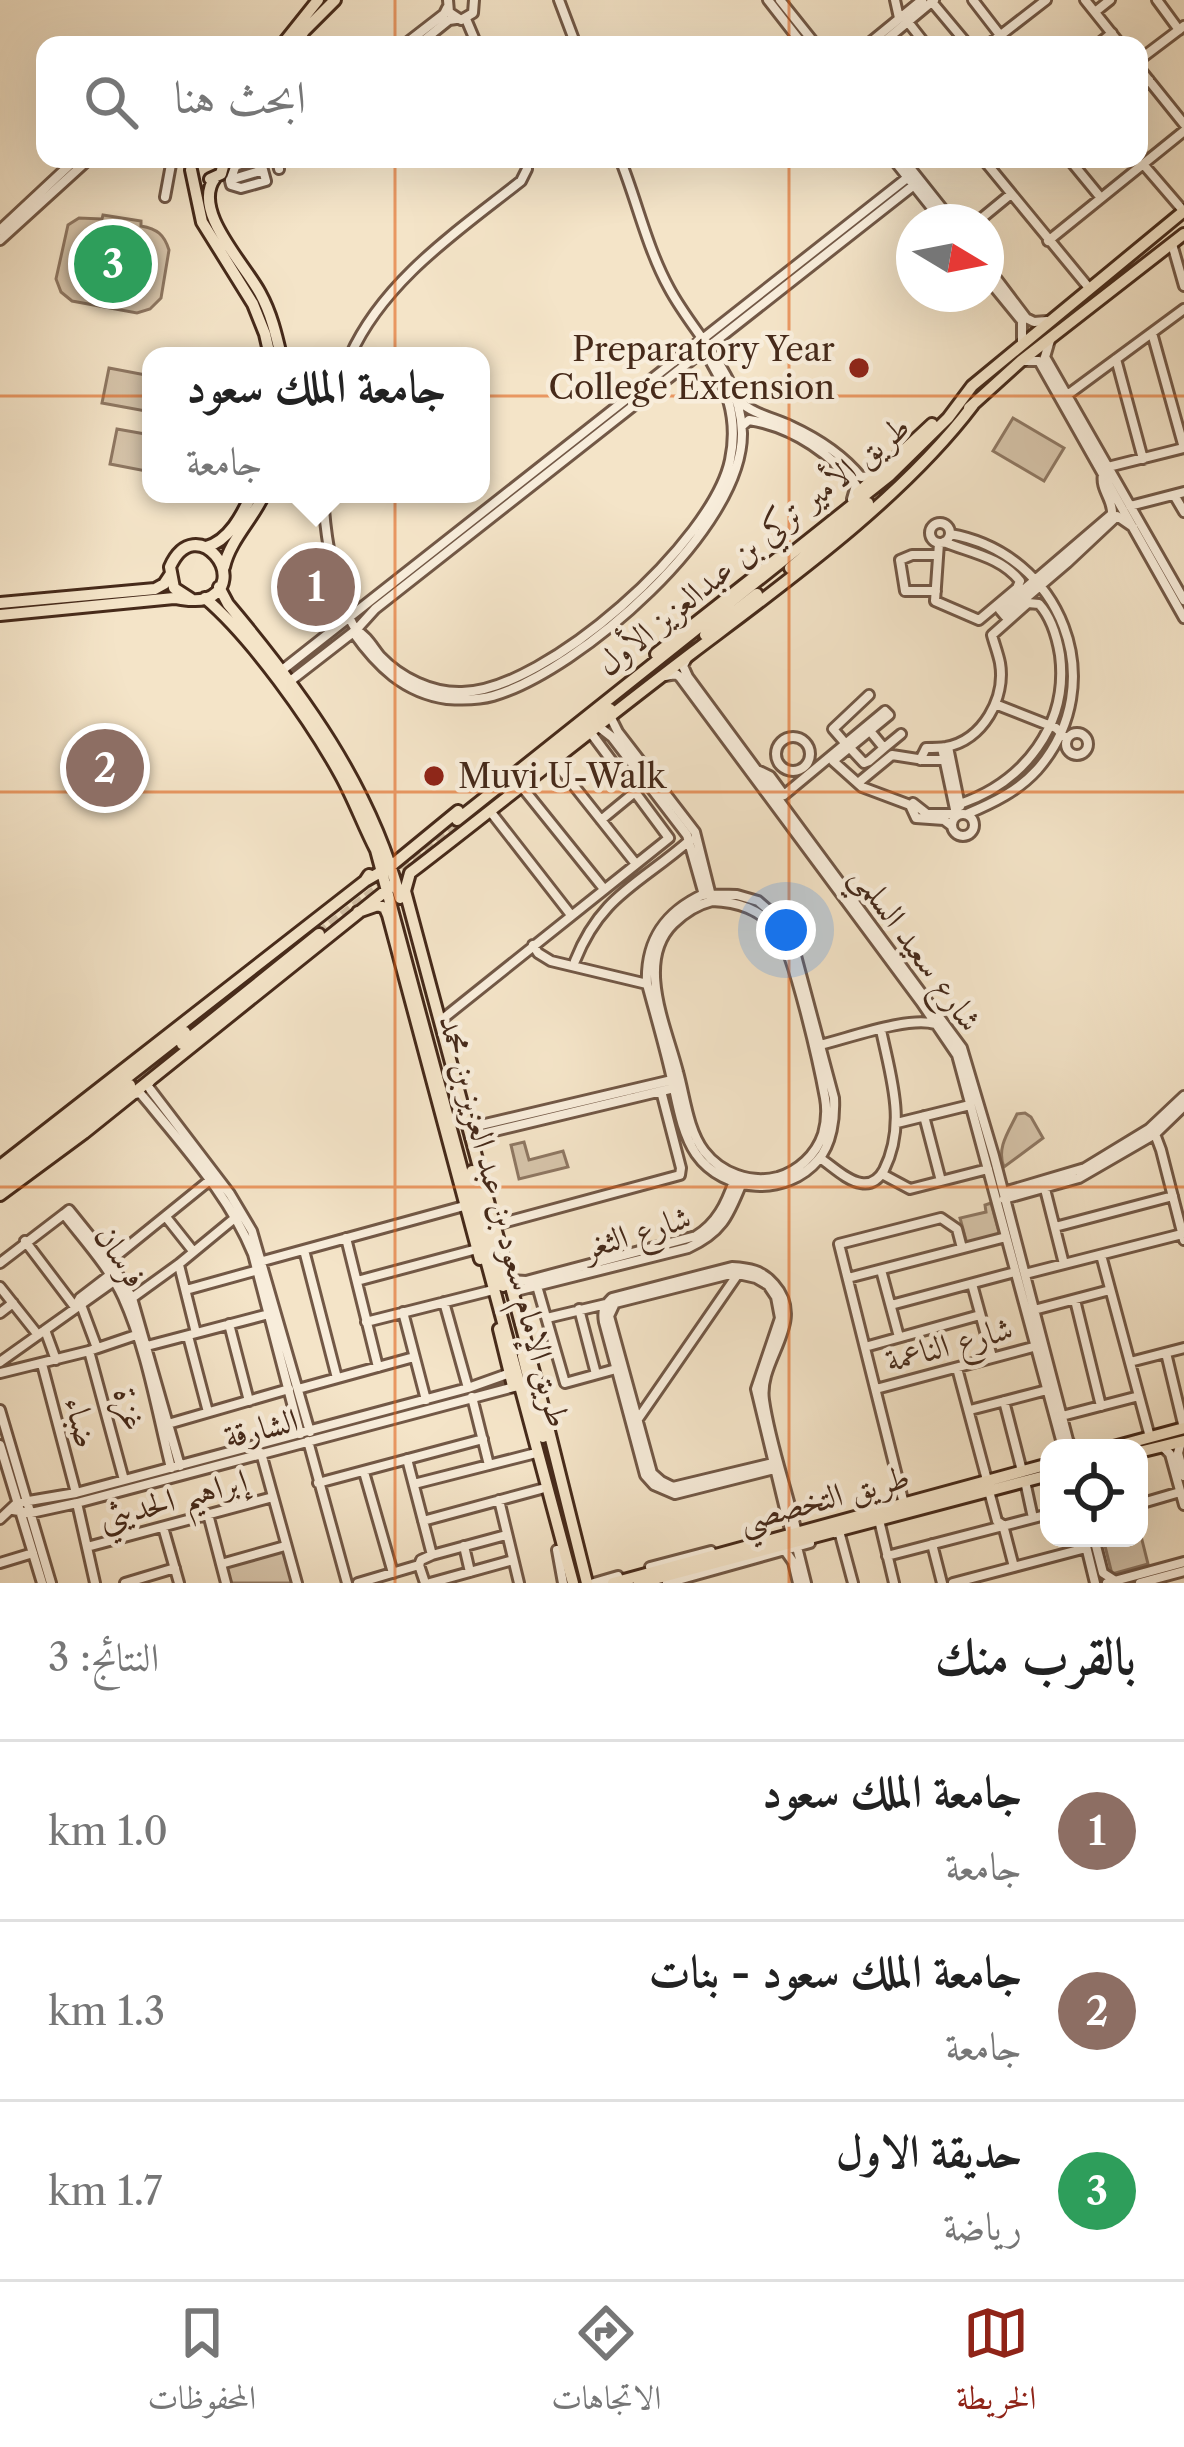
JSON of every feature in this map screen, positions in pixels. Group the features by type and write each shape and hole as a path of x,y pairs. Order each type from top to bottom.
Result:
{"main road":[{"path":"289,36 318,0"},
{"path":"303,36 335,0"},
{"path":"190,168 202,222 253,304 268,347"},
{"path":"193,168 201,179 215,178"},
{"path":"225,168 209,186 208,208 262,297 279,347"},
{"name":"طريق الأمير تركي بن عبدالعزيز الأول","path":"676,652 890,475 948,418 964,393 1183,207"},
{"name":"طريق الأمير تركي بن عبدالعزيز الأول","path":"460,821 850,519 1021,361 1184,234"},
{"path":"1130,255 1128,267 1139,268"},
{"path":"1113,268 1124,268 1121,282"},
{"path":"358,912 410,873 460,821 851,499 964,393"},
{"path":"205,598 232,624 305,719 386,843 406,848 490,811 555,762 902,484 950,436 973,405"},
{"path":"191,599 174,588 172,561 191,546 214,546 229,533 247,503"},
{"path":"0,615 205,598 219,587 229,549 259,503"},
{"path":"206,547 217,555 223,570"},
{"path":"0,603 155,589 170,575"},
{"path":"676,652 749,580"},
{"path":"219,587 336,749 387,869"},
{"path":"676,652 768,594"},
{"path":"379,832 387,869"},
{"path":"365,881 416,844"},
{"path":"0,1191 127,1097 316,933 365,881 374,867 376,850"},
{"name":"طريق الإمام سعود بن عبد العزيز بن محمد","path":"387,869 413,946 531,1409 584,1581"},
{"path":"410,873 406,895 584,1581"},
{"name":"طريق الإمام سعود بن عبد العزيز بن محمد","path":"392,885 393,919 517,1354"},
{"path":"0,1171 316,933 358,912 378,905 385,908 393,919 495,1314 508,1382 557,1550"},
{"path":"0,1191 316,933"},
{"path":"0,1171 28,1156 316,933"},
{"path":"413,946 438,1015"},
{"path":"68,1145 101,1108"},
{"path":"465,1174 477,1250"},
{"path":"514,1300 517,1354"},
{"path":"495,1314 517,1354"},
{"path":"1143,1439 1176,1444"},
{"name":"طريق التخصصي","path":"584,1581 988,1485 1040,1468"},
{"name":"طريق التخصصي","path":"1024,1476 1040,1475"},
{"name":"طريق التخصصي","path":"639,1583 879,1520 988,1485"}],"street":[{"path":"560,0 572,36"},
{"path":"768,0 796,36"},
{"path":"780,0 809,36"},
{"path":"895,0 918,36"},
{"path":"973,0 1000,35 1046,0"},
{"path":"1085,0 1114,36"},
{"path":"1095,12 1110,0"},
{"path":"1148,56 1182,28 1157,0"},
{"path":"880,36 929,1 960,36"},
{"path":"429,36 449,20 473,13 475,2"},
{"path":"416,36 444,14 448,4 471,36"},
{"path":"889,36 904,20"},
{"path":"1108,36 1112,33"},
{"path":"1148,160 1184,128 1149,80"},
{"path":"0,230 66,168"},
{"path":"0,240 79,168"},
{"path":"165,197 170,168"},
{"path":"233,168 231,185 241,188 266,181 262,168"},
{"path":"354,347 365,326 418,265 521,181 527,168"},
{"path":"623,168 668,287 735,395 745,407 856,476 841,457"},
{"path":"900,168 929,204"},
{"path":"910,168 939,204"},
{"path":"990,168 1089,288"},
{"path":"1076,168 1101,198"},
{"path":"1048,241 1138,168"},
{"path":"1147,168 1183,207"},
{"path":"285,677 356,630 374,609 483,519 910,182"},
{"path":"999,204 1011,194"},
{"path":"1172,242 1184,286"},
{"path":"1004,289 1026,318 1048,321"},
{"path":"1004,299 1022,321 1022,343"},
{"path":"1066,396 1184,309"},
{"path":"1105,471 1184,448 1153,333"},
{"path":"1042,359 1051,337"},
{"path":"572,649 676,552 724,478 733,415 721,376 704,346"},
{"path":"1021,361 1042,359"},
{"path":"1042,359 1184,618"},
{"path":"1042,359 1105,471 1179,583 1184,600"},
{"path":"1116,359 1143,459"},
{"path":"735,395 742,433"},
{"path":"356,630 365,649 394,679 416,691 444,698 488,697 572,649 640,600 692,546 728,491 738,464 742,426 749,420 768,420 804,432 863,478 880,473"},
{"path":"1039,582 1000,610 1005,616 1112,514 1103,490 1105,471"},
{"path":"846,472 857,488 851,499"},
{"path":"1130,506 1179,494 1184,512"},
{"path":"323,503 331,554 356,630"},
{"path":"1098,529 1117,516 1132,527"},
{"path":"285,677 349,618 483,519"},
{"path":"944,540 989,545 1018,562 1055,606 1068,638 1073,670 1067,731 1067,748 1072,754"},
{"path":"944,540 1004,565 1019,581 1017,588 979,620 935,601 938,555 944,540"},
{"path":"936,591 905,591 900,560 938,555"},
{"path":"920,760 926,748 945,747 973,734 985,722 1000,688 1000,662 992,635 1028,603 1039,604 1051,623 1060,658 1060,694 1052,723 1016,774 977,798 953,818 952,826"},
{"path":"661,678 682,677 688,656"},
{"name":"شارع سعيد السلمي","path":"682,677 962,1048 1064,1439"},
{"name":"شارع سعيد السلمي","path":"682,677 957,1055 988,1169 1000,1196 1006,1238 1034,1310 1047,1390 1060,1420"},
{"path":"869,695 833,729 864,763 901,734"},
{"path":"996,702 1084,735 1088,746 1084,753 1057,753 1042,763"},
{"path":"853,710 884,748"},
{"path":"755,770 770,776 784,795 887,713"},
{"path":"611,718 628,752 694,832 708,898"},
{"path":"595,730 615,734"},
{"path":"438,1015 669,838 595,730"},
{"path":"888,798 910,801 927,814 961,812 1010,793 1067,731"},
{"path":"792,736 803,740 810,751 806,766 796,771 784,770 775,756 778,745 792,736"},
{"path":"810,751 818,749 858,784 910,805 916,818 944,820 960,836 969,834 974,822 961,812 945,747"},
{"path":"945,747 961,812"},
{"path":"858,784 892,754 945,760"},
{"path":"555,762 636,864"},
{"path":"522,787 604,889"},
{"path":"601,820 635,791"},
{"path":"664,798 690,840 704,877"},
{"path":"490,811 572,915"},
{"path":"575,961 601,912 690,840"},
{"path":"672,857 694,856"},
{"path":"737,895 758,902 780,920 795,947 835,1111 820,1158 782,1184 764,1187 739,1180 709,1168 697,1156 647,984 653,938 662,924 681,906 708,898 737,895"},
{"path":"708,898 668,928 656,954 655,976 696,1138 715,1162 739,1180 791,1172 817,1146 826,1101 817,1046"},
{"path":"535,943 550,955 636,976 646,968"},
{"path":"535,943 538,953 551,961 647,984"},
{"path":"907,1023 919,1014 921,1003"},
{"path":"817,1046 907,1023 937,1024"},
{"path":"820,1158 859,1183 872,1182 882,1174 898,1123 881,1030"},
{"path":"152,1076 148,1085 155,1102 236,1217 260,1266 269,1314 293,1389"},
{"path":"469,1132 673,1084"},
{"path":"495,1225 680,1175 658,1088"},
{"path":"127,1097 140,1093 155,1102 230,1194 252,1231 347,1583"},
{"path":"1000,1196 1085,1168 1148,1129 1184,1096"},
{"path":"898,1123 970,1105"},
{"path":"1000,1196 1079,1178 1154,1134 1184,1106"},
{"path":"924,1117 941,1181"},
{"path":"891,1305 1183,1237 1154,1134"},
{"path":"882,1174 910,1189 988,1169"},
{"path":"110,1261 210,1180"},
{"name":"شارع الثغر","path":"514,1300 520,1290 539,1283 696,1236 731,1200 739,1180"},
{"path":"1046,1189 1064,1264"},
{"path":"1055,1227 1173,1196"},
{"path":"186,1290 304,1250 464,1206"},
{"name":"فرسان","path":"176,1467 132,1298 113,1277 64,1214 69,1210 110,1261 113,1277 136,1335 176,1467"},
{"path":"0,1263 64,1214"},
{"path":"166,1217 193,1251"},
{"path":"132,1298 236,1217"},
{"path":"904,1504 839,1244 940,1218 957,1229 962,1249"},
{"path":"346,1238 378,1367"},
{"path":"848,1278 1006,1238"},
{"name":"غزة","path":"26,1241 78,1306 124,1480"},
{"path":"304,1250 337,1378"},
{"path":"357,1281 477,1250"},
{"path":"1101,1256 1150,1437"},
{"path":"179,1264 208,1412"},
{"path":"773,1466 675,1494 654,1486 645,1475 604,1322 602,1311 612,1298 732,1267 748,1268 779,1289 786,1323 763,1388 773,1466 786,1502"},
{"path":"881,1270 899,1337"},
{"path":"637,1420 739,1274"},
{"path":"767,1281 739,1274 719,1277 615,1303 609,1316 652,1473 674,1487 773,1466"},
{"path":"0,1362 113,1277"},
{"path":"719,1277 729,1287"},
{"name":"شارع الثغر","path":"509,1280 539,1283"},
{"path":"539,1283 565,1383 616,1370"},
{"path":"972,1284 992,1357"},
{"path":"0,1287 41,1333 56,1360"},
{"path":"1034,1310 1110,1290"},
{"path":"366,1322 489,1291"},
{"path":"1075,1300 1101,1406"},
{"path":"444,1302 489,1465"},
{"path":"0,1313 13,1303"},
{"path":"547,1318 606,1304"},
{"path":"579,1310 596,1374"},
{"path":"403,1312 426,1400"},
{"path":"147,1346 269,1314"},
{"path":"865,1347 980,1316"},
{"path":"229,1324 249,1401"},
{"path":"0,1373 136,1335"},
{"name":"شارع الناعمة","path":"876,1389 1039,1346"},
{"path":"1130,1362 1184,1348"},
{"path":"17,1350 20,1369"},
{"path":"1148,1501 1182,1491 1176,1444 1179,1386 1166,1353"},
{"path":"168,1424 415,1357"},
{"name":"ضباء","path":"42,1364 95,1583"},
{"path":"958,1368 997,1521 1003,1525 1014,1567"},
{"name":"الشارقة","path":"21,1508 76,1498 305,1431 344,1427 508,1382"},
{"path":"970,1410 1047,1390"},
{"name":"الشارقة","path":"344,1427 426,1400 470,1392"},
{"path":"1060,1420 1138,1396"},
{"path":"1004,1401 1033,1518"},
{"path":"0,1410 42,1583"},
{"name":"الشارقة","path":"76,1498 176,1467 261,1453 305,1431"},
{"path":"318,1483 483,1439"},
{"path":"772,1448 793,1529"},
{"path":"1,1450 51,1583"},
{"path":"261,1453 297,1583"},
{"path":"414,1484 532,1454"},
{"path":"406,1460 432,1555"},
{"path":"364,1472 393,1573"},
{"path":"423,1521 541,1490"},
{"name":"إبراهيم الحديثي","path":"86,1547 273,1497"},
{"path":"499,1500 519,1583"},
{"path":"0,1519 21,1508"},
{"path":"208,1514 226,1583"},
{"path":"887,1556 1040,1516"},
{"path":"879,1520 894,1583"},
{"path":"557,1550 584,1581 823,1525"},
{"path":"163,1527 179,1583"},
{"path":"667,1583 839,1531 853,1583"},
{"path":"358,1583 419,1565 432,1555 506,1535"},
{"path":"932,1544 942,1583"},
{"path":"220,1564 285,1546"},
{"path":"464,1546 470,1572"},
{"path":"797,1547 802,1583"},
{"path":"953,1583 1073,1547"},
{"path":"1087,1547 1103,1579"},
{"path":"1096,1547 1103,1579"},
{"path":"785,1551 796,1561"},
{"path":"0,1564 33,1553"},
{"path":"419,1565 428,1583 514,1560"},
{"path":"1103,1579 1184,1567"},
{"path":"1139,1583 1184,1567"},
{"path":"125,1583 176,1568"}],"shaded area":[{"path":"103,215 141,221 141,226 165,240 169,250 161,298 150,309 137,313 72,301 61,292 56,279 68,225 79,218 102,219"},
{"path":"109,368 142,374 142,410 102,403"},
{"path":"1013,418 1064,448 1044,481 993,451"},
{"path":"117,429 142,433 142,470 110,464"},
{"path":"1025,1113 1043,1138 1004,1167 1005,1140 1017,1114"},
{"path":"524,1142 529,1160 563,1151 568,1167 519,1179 511,1145"},
{"path":"991,1203 1000,1236 967,1244 960,1218 986,1212 985,1205"},
{"path":"1105,1547 1144,1547 1148,1564 1112,1574"},
{"path":"284,1551 293,1583 230,1583 226,1567"}],"tunnel":[{"path":"319,934 461,824"}],"place":[{"name":"حديقة الاول","path":"113,264"},
{"name":"Preparatory Year College Extension","path":"859,368"},
{"name":"جامعة الملك سعود","path":"316,587"},
{"name":"جامعة الملك سعود - بنات","path":"105,768"},
{"name":"Muvi U-Walk","path":"434,776"}]}
